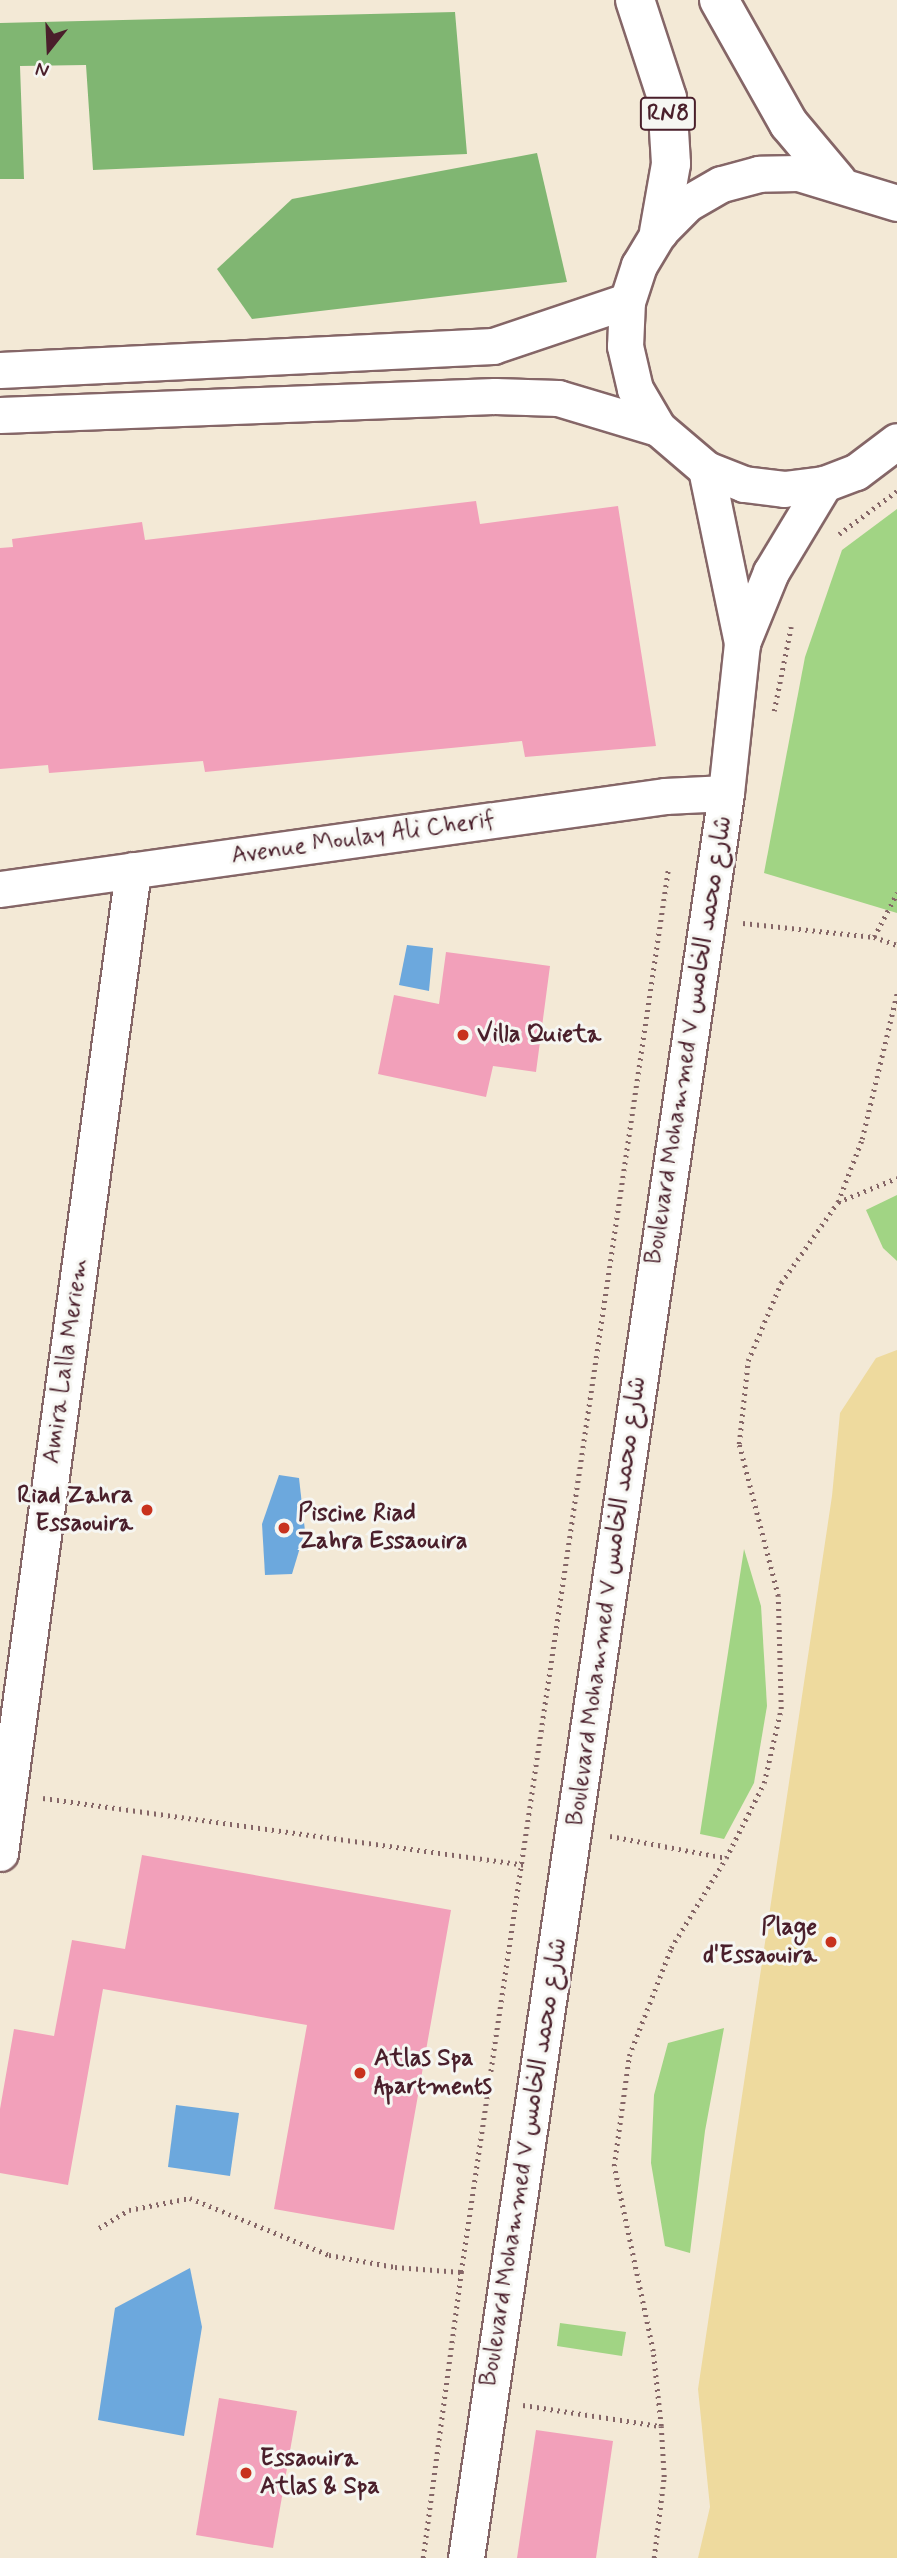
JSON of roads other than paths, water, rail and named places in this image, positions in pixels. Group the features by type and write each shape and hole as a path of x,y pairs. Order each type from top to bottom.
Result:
{"highway":[{"name":"RN8","path":"635,0 667,98 671,164 659,232"},
{"name":"RN8","path":"719,0 789,124 867,193"}],"street":[{"name":"RN8","path":"897,220 867,193 798,173 759,174 721,184 687,204 659,232 639,265 627,301 625,346 635,389 658,428 706,469 744,484 785,489 824,484 856,472 897,441"},
{"path":"0,370 493,346 627,301"},
{"path":"0,415 495,396 558,398 658,428"},
{"path":"706,469 742,643"},
{"path":"742,643 771,572 824,484"},
{"name":"Boulevard Mohammed V شارع محمد الخامس","path":"466,2558 488,2398 576,1829 706,915 726,793 742,643"},
{"name":"Avenue Moulay Ali Cherif","path":"0,889 665,796 726,793"},
{"name":"Amira Lalla Meriem","path":"0,1853 8,1793 7,1752 132,870"}],"water":[{"path":"407,945 433,948 429,991 399,985"},
{"name":"Piscine Riad Zahra Essaouira","path":"279,1475 299,1478 305,1531 292,1574 265,1575 262,1524"},
{"path":"176,2105 239,2113 230,2176 168,2167"},
{"path":"190,2268 202,2327 184,2436 98,2420 115,2308"}],"place":[{"name":"Villa Quieta","path":"463,1035"},
{"name":"Riad Zahra Essaouira","path":"147,1510"},
{"name":"Piscine Riad Zahra Essaouira","path":"284,1528"},
{"name":"Plage d'Essaouira","path":"831,1942"},
{"name":"Atlas Spa Apartments","path":"360,2073"},
{"name":"Essaouira Atlas & Spa","path":"246,2473"}]}
